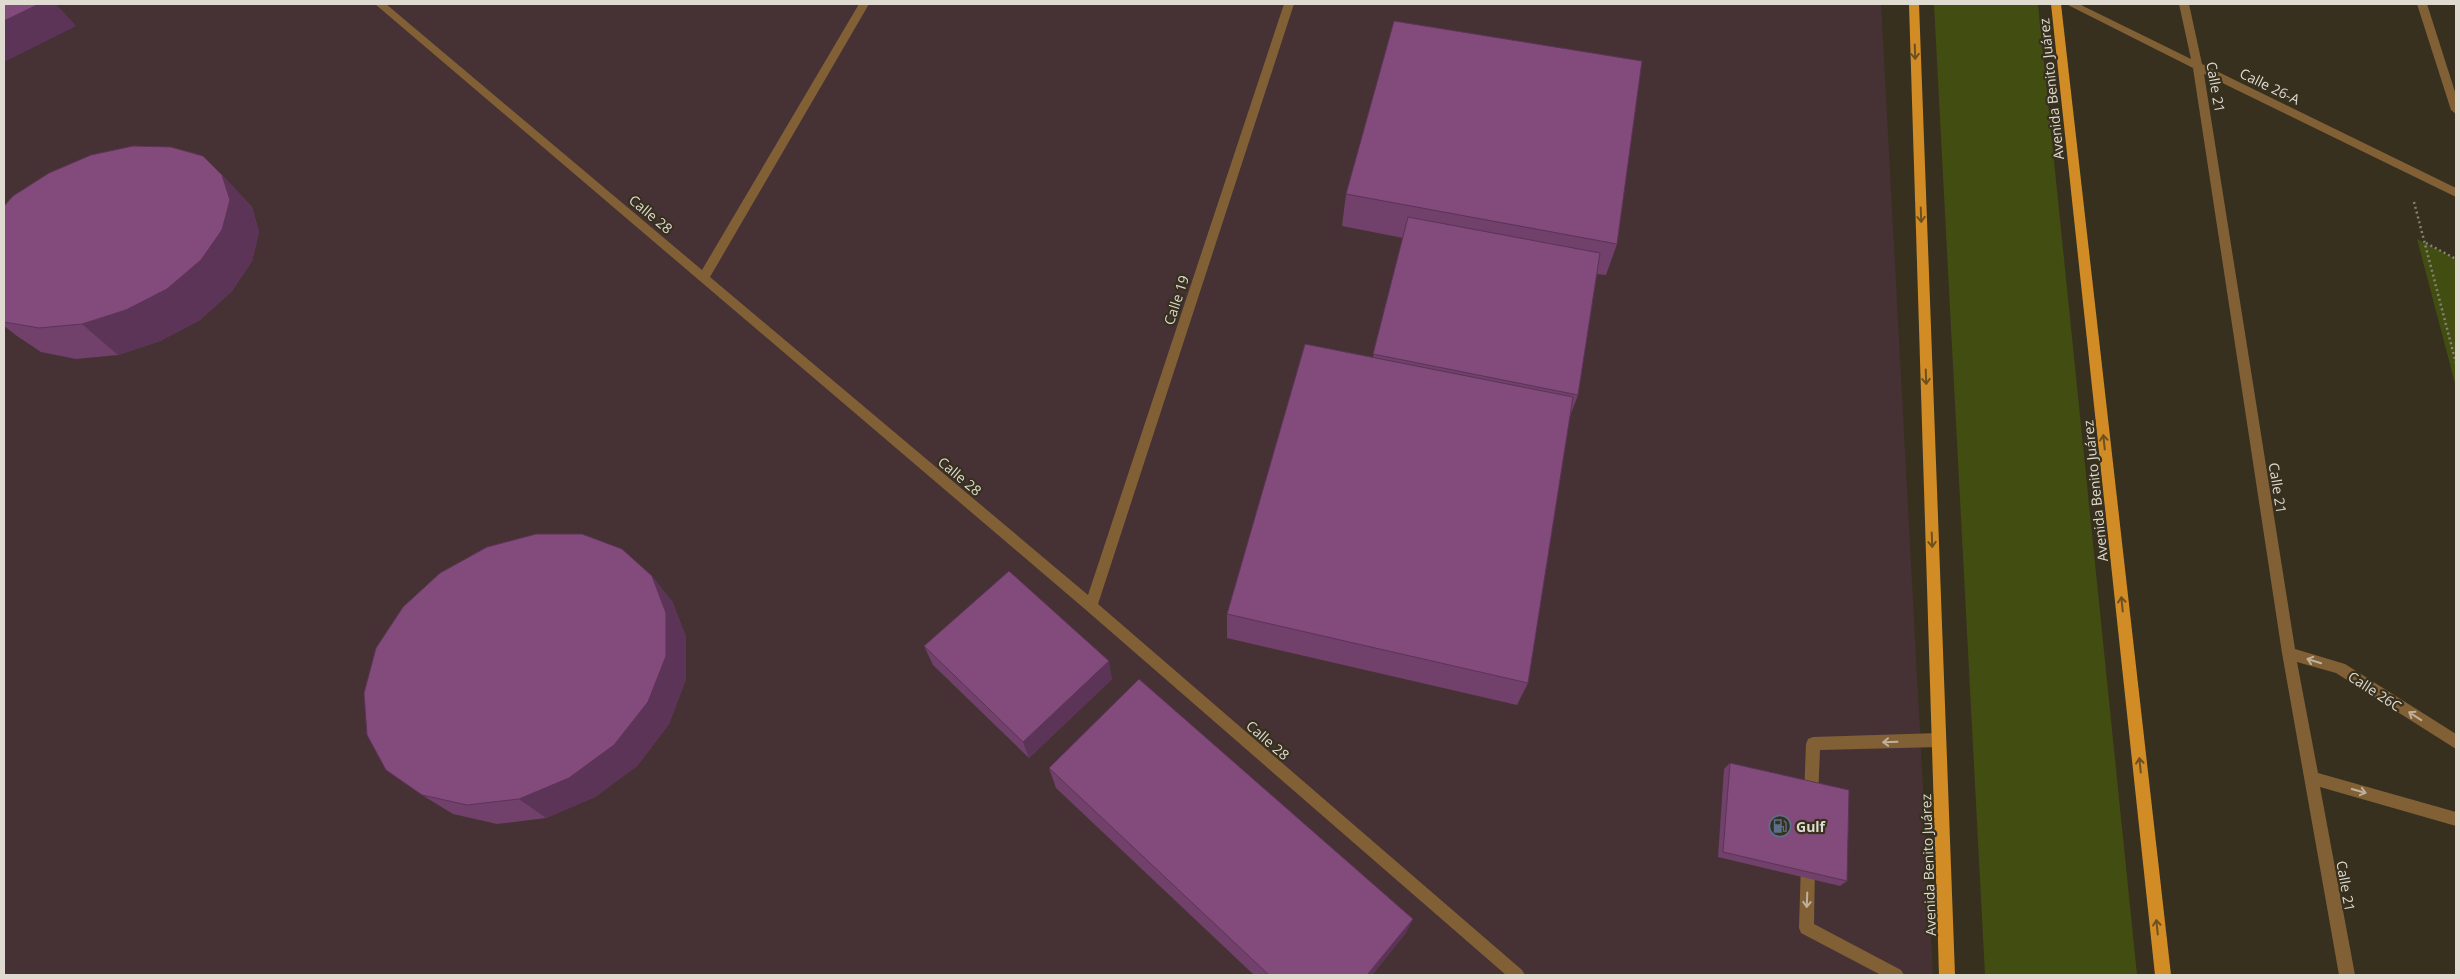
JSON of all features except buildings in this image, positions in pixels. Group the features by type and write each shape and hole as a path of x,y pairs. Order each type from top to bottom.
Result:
{"main road":[{"name":"Avenida Benito Juárez","path":"1914,4 1947,975"},
{"name":"Avenida Benito Juárez","path":"2056,4 2163,975"}],"street":[{"name":"Calle 28","path":"380,4 1091,606 1517,975"},
{"path":"704,277 864,4"},
{"name":"Calle 19","path":"1091,606 1289,4"},
{"name":"Calle 26-A","path":"2071,4 2456,193"},
{"name":"Calle 21","path":"2184,4 2198,66 2288,653 2347,975"},
{"path":"2422,4 2456,110"},
{"name":"Calle 26C","path":"2288,653 2340,668 2456,742"},
{"path":"1810,812 1813,744 1939,740"},
{"path":"2312,778 2456,819"},
{"path":"1809,851 1806,928 1896,975"}],"path":[{"path":"2413,198 2456,363"},
{"path":"2425,243 2456,259"}],"shaded area":[{"path":"4,4 1881,4 1933,975 4,975"}],"green space":[{"path":"1934,4 2038,4 2137,975 1985,975"},
{"path":"2417,239 2456,259 2456,387"}],"place":[{"name":"Gulf","path":"1780,826"}]}
